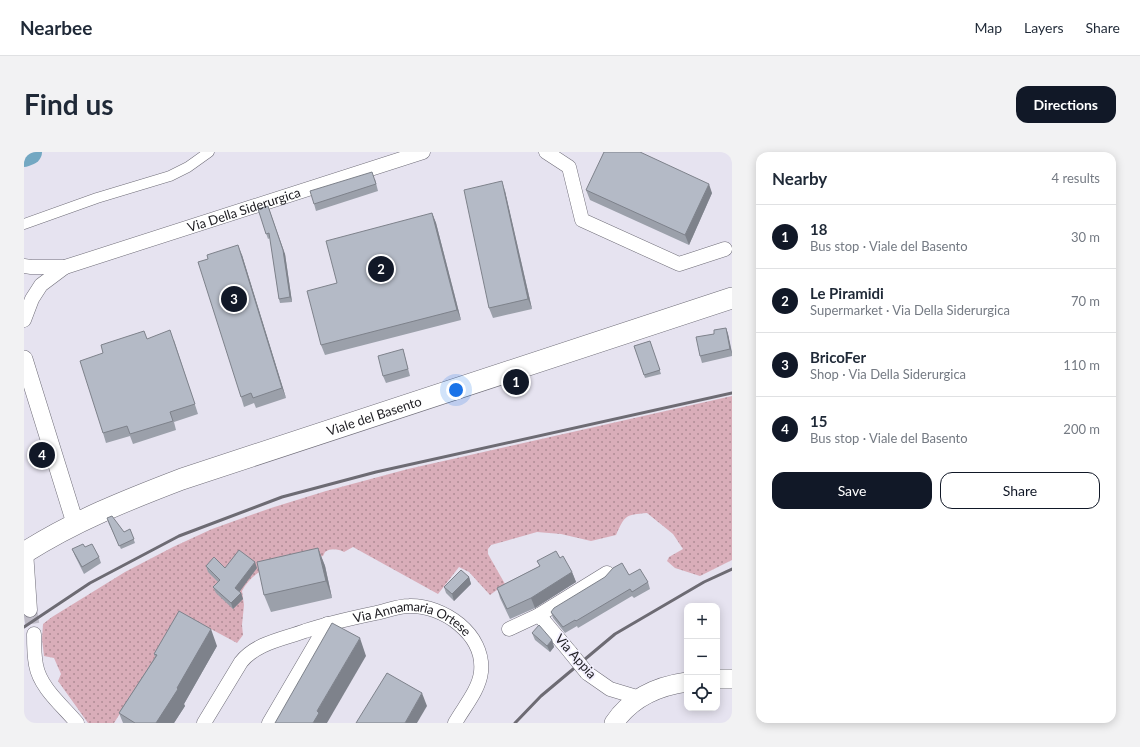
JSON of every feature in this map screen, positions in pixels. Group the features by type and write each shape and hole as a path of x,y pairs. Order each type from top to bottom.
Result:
{"main road":[{"name":"Viale del Basento","path":"25,552 75,523 182,479 732,298"},
{"path":"720,679 732,679"},
{"path":"614,723 627,707 640,698 653,691 672,684 684,682"}],"street":[{"path":"24,224 97,198 170,176 188,167 209,152"},
{"name":"Via Della Siderurgica","path":"26,268 64,267 423,152"},
{"path":"546,152 570,167 582,220 679,264 725,249"},
{"name":"Via Della Siderurgica","path":"24,291 41,285 64,267"},
{"name":"Via Della Siderurgica","path":"24,320 32,299 41,285"},
{"path":"24,359 75,523"},
{"path":"25,552 30,610"},
{"path":"509,629 539,615 606,573"},
{"name":"Via Annamaria Ortese","path":"204,723 246,655 268,643 327,624 407,606 419,606 434,609 462,627 471,636 478,648 481,672 476,688 455,723"},
{"name":"Via Appia","path":"539,615 587,673 610,689 640,698"},
{"path":"269,723 327,624"},
{"path":"34,634 35,657 39,675 44,686 77,723"}],"shaded area":[{"path":"732,396 732,560 700,576 675,568 667,561 669,557 683,549 673,534 647,513 634,514 627,517 616,535 591,541 561,534 537,532 491,545 488,549 488,554 505,584 490,595 469,572 459,567 438,594 353,547 344,552 332,549 325,552 323,556 277,564 257,574 249,581 242,591 244,605 242,625 243,635 237,643 183,614 114,723 88,723 58,681 61,674 54,658 44,656 42,639 43,624 52,617 125,572 212,529 271,508 326,491 408,469"}],"building":[{"path":"604,152 640,152 709,184 685,235 586,190"},
{"path":"372,172 376,184 314,204 310,191"},
{"path":"502,181 528,299 489,308 464,190"},
{"path":"268,206 283,250 290,297 279,299 269,233 266,234 258,209"},
{"path":"432,213 457,310 321,345 307,291 337,283 326,241"},
{"path":"238,245 282,388 253,398 251,393 241,397 198,262 208,259 207,255"},
{"path":"726,328 730,349 700,356 696,337 714,334 714,330"},
{"path":"170,330 195,404 170,412 173,421 130,434 127,426 103,433 80,361 103,353 101,345 144,331 147,339"},
{"path":"650,341 660,370 644,375 634,346"},
{"path":"403,349 408,369 383,376 378,356"},
{"path":"112,516 124,532 130,529 134,539 119,546 107,518"},
{"path":"83,544 85,547 92,544 99,557 82,567 72,549"},
{"path":"318,548 326,581 264,595 257,562"},
{"path":"239,550 255,562 235,588 241,593 231,603 213,587 220,580 206,566 214,557 225,568"},
{"path":"556,551 560,558 563,556 572,572 531,598 507,609 497,588 540,566 537,561"},
{"path":"622,563 629,575 640,569 648,582 632,592 630,589 563,627 551,612 554,608 605,577 613,568"},
{"path":"461,570 469,577 452,594 444,587"},
{"path":"179,611 211,629 177,688 178,689 156,723 135,723 119,713 157,655 154,654"},
{"path":"332,623 360,638 317,711 319,713 313,723 275,723"},
{"path":"539,625 552,640 547,646 532,633"},
{"path":"387,673 422,693 405,723 356,723"}],"waterway":[{"path":"24,154 29,152"}],"tunnel":[{"path":"30,610 34,634"}],"railway":[{"path":"24,627 90,583 179,536 282,497 376,472 732,393"},
{"path":"515,723 541,696 615,634 704,582 732,569"}],"place":[{"name":"Le Piramidi","path":"381,269"},
{"name":"BricoFer","path":"234,299"},
{"name":"18","path":"516,382"},
{"name":"15","path":"42,455"}]}
